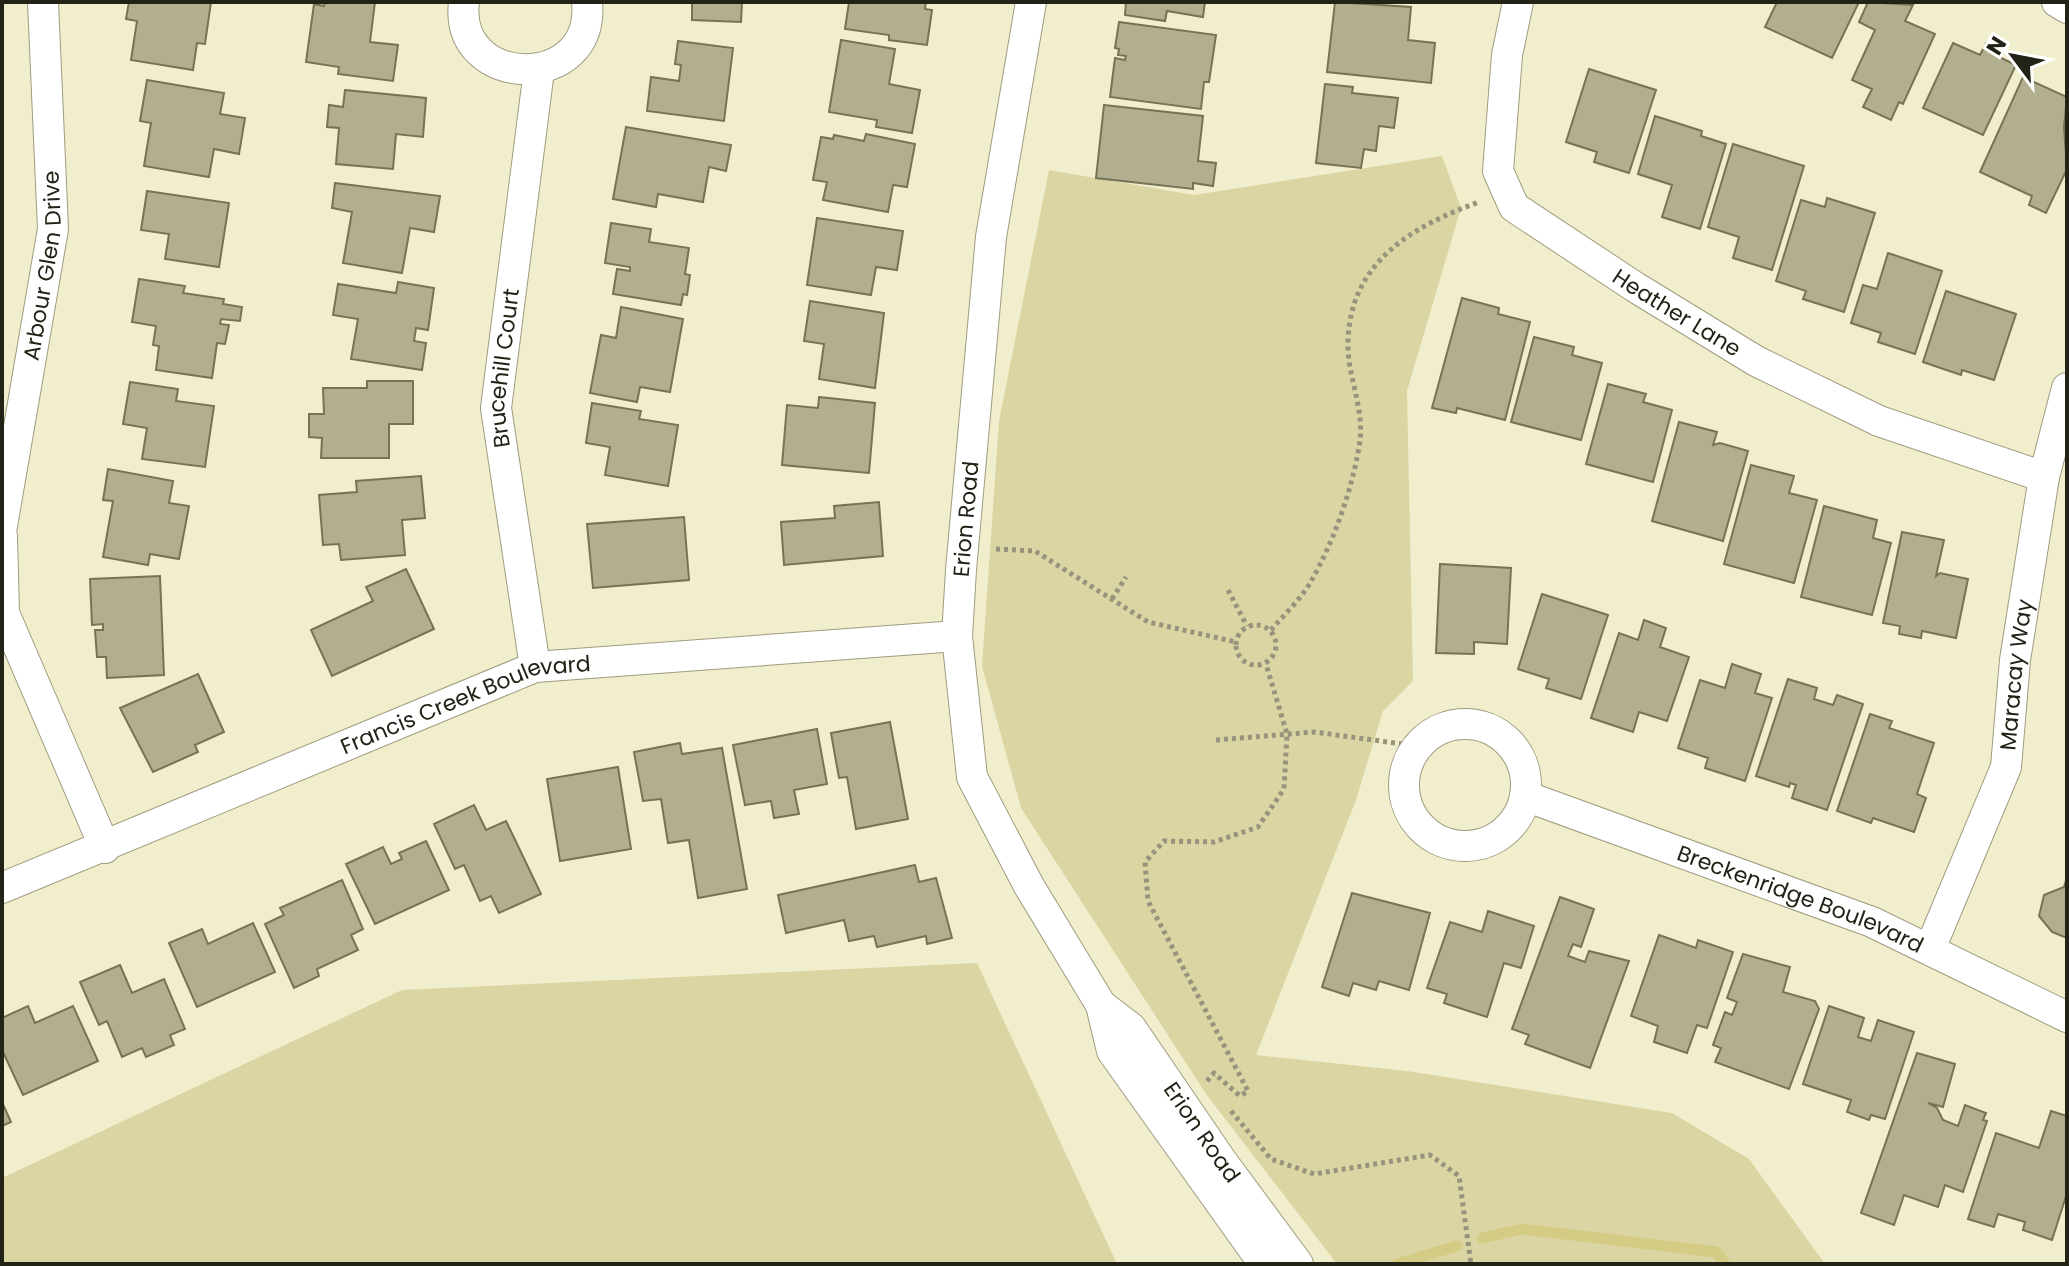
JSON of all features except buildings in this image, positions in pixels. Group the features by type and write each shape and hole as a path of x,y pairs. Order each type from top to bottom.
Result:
{"street":[{"name":"Arbour Glen Drive","path":"2,526 53,229 43,2"},
{"path":"464,2 468,33 480,51 497,64 517,71 539,70 558,62 573,49 584,32 587,2"},
{"name":"Erion Road","path":"1031,2 991,237 963,547 957,636 972,777 1029,886 1101,1005 1112,1051 1264,1264"},
{"path":"1507,192 1498,171 1507,55 1518,2"},
{"path":"2057,2 2067,8"},
{"name":"Brucehill Court","path":"535,667 496,408 539,70"},
{"name":"Heather Lane","path":"1507,192 1514,207 1635,287 1756,361 1879,421 2044,477"},
{"name":"Maracay Way","path":"1930,949 2006,767 2015,660 2044,477 2067,388"},
{"path":"2,536 4,613 105,848"},
{"name":"Francis Creek Boulevard","path":"2,888 105,848 535,667 957,636"},
{"path":"1471,724 1490,729 1507,741 1519,757 1525,776 1525,796 1518,815 1505,831 1489,842 1468,846 1448,844 1430,836 1415,822 1406,804 1403,784 1407,764 1417,746 1433,733 1451,726 1471,724"},
{"name":"Breckenridge Boulevard","path":"1525,796 1872,922 2067,1017"},
{"name":"Erion Road","path":"1101,1005 1131,1028 1221,1160 1298,1263"}],"path":[{"path":"1271,630 1309,585 1335,534 1360,438 1347,342 1358,293 1390,246 1434,219 1507,192"},
{"path":"963,547 1035,551 1148,622 1236,642"},
{"path":"1112,599 1126,577"},
{"path":"1228,590 1247,626"},
{"path":"1260,624 1271,630 1277,647 1266,664 1255,666 1243,661 1236,642 1247,626 1260,624"},
{"path":"1215,1091 1206,1079 1214,1073 1240,1096 1248,1091 1148,901 1145,862 1164,841 1214,842 1258,827 1284,789 1287,734 1266,664"},
{"path":"1216,740 1314,732 1417,746"},
{"path":"1224,1102 1271,1159 1314,1174 1430,1155 1459,1176 1471,1264"}],"shaded area":[{"path":"1442,156 1461,208 1407,391 1413,681 1383,711 1356,800 1256,1055 1407,1071 1672,1113 1749,1159 1825,1264 1337,1264 1206,1094 1021,808 982,666 999,421 1049,170 1194,195"},
{"path":"977,963 1117,1264 2,1264 2,1178 402,990"}],"waterway":[{"path":"1482,1238 1522,1229 1716,1252 1725,1264"},
{"path":"1397,1264 1457,1246"}]}
